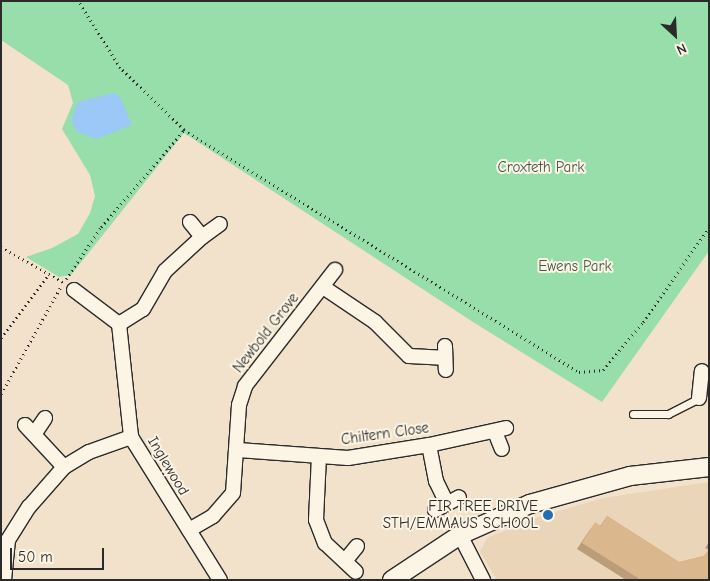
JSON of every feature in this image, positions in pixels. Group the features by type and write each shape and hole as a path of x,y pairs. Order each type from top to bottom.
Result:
{"street":[{"path":"190,222 202,237"},
{"path":"69,286 119,324 143,309 166,271 202,237 220,224"},
{"name":"Newbold Grove","path":"189,530 214,516 233,493 238,450 239,405 245,386 335,270"},
{"path":"323,287 375,322 409,356 445,358"},
{"name":"Inglewood","path":"119,324 131,437 220,580"},
{"path":"698,398 704,379"},
{"path":"45,418 30,429 64,467"},
{"name":"Chiltern Close","path":"238,450 348,458 429,445 500,430 502,450"},
{"path":"4,580 8,540 29,507 64,467 88,452 131,437"},
{"path":"429,445 436,481 447,504"},
{"path":"320,456 316,520 325,543 356,572"},
{"path":"392,580 460,535 530,504 630,476 709,467"},
{"path":"460,535 483,580"},
{"path":"344,561 357,546"}],"lane":[{"path":"634,414 668,414 698,398"}],"path":[{"path":"78,1 120,68 184,130 579,372 603,370 643,322 709,227"},
{"path":"1,394 69,286 101,227 184,130"},
{"path":"1,247 69,286"},
{"path":"1,338 49,274"}],"shaded area":[{"path":"709,482 709,580 497,580 480,552 487,538 538,517 603,498"}],"green space":[{"name":"Ewens Park","path":"1,1 709,1 709,251 602,402 473,322 184,133 71,275 59,277 26,257 52,248 78,234 90,213 95,196 90,175 62,129 73,103 68,85 1,40"}],"water":[{"path":"113,93 120,97 132,125 96,139 77,132 71,121 78,102"}],"building":[{"path":"607,516 679,562 704,556 709,550 709,580 636,580 638,578 582,543 595,522 601,526"}],"place":[{"name":"FIR TREE DRIVE STH/EMMAUS SCHOOL","path":"548,515"}],"park label":[{"name":"Croxteth Park","path":"541,168"}]}
